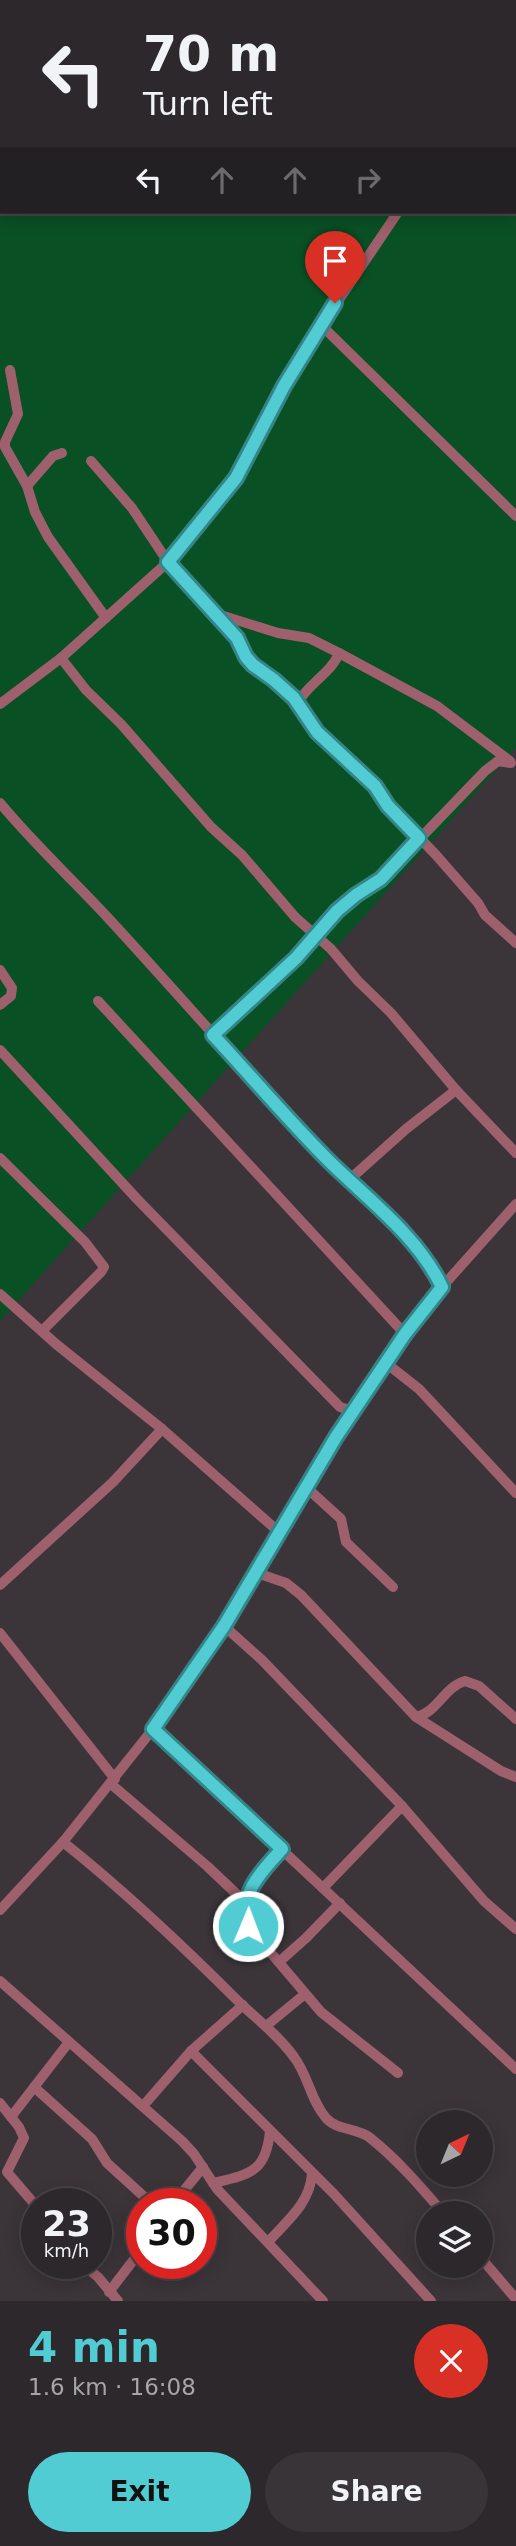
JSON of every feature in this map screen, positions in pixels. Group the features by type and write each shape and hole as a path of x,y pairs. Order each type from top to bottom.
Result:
{"street":[{"path":"0,702 61,658 168,562 236,478 284,386 321,325 397,214"},
{"path":"321,325 516,516"},
{"path":"10,370 18,414 4,445 27,486 35,512 48,537 106,618"},
{"path":"27,486 53,456 62,453"},
{"path":"91,461 132,508 168,562 237,638 253,665 298,703 317,732 375,786 388,806 436,855 478,903 485,915 516,943"},
{"path":"213,613 309,638 339,653 437,706 514,765"},
{"path":"298,703 303,693 334,663 339,653"},
{"path":"61,658 86,690 121,724 211,827 242,855 295,918 331,949 368,992 391,1013 456,1090 516,1153"},
{"path":"213,1035 278,975 348,901 381,879 493,764 502,761 514,765"},
{"path":"0,803 318,1150 411,1242 432,1268 442,1287"},
{"path":"0,970 12,988 11,996 0,1005"},
{"path":"98,1001 405,1334"},
{"path":"0,1050 118,1179 281,1349 340,1408 353,1411"},
{"path":"349,1180 406,1129 456,1090"},
{"path":"0,1158 77,1234 104,1266 42,1331"},
{"path":"0,1910 63,1842 153,1729 224,1626 353,1411 405,1334 442,1287 516,1204"},
{"path":"0,1294 162,1429 279,1532"},
{"path":"386,1363 419,1390 516,1493"},
{"path":"0,1585 113,1482 162,1429"},
{"path":"307,1488 341,1519 346,1542 393,1587"},
{"path":"254,1572 285,1583 307,1601 416,1717 501,1771 516,1777"},
{"path":"224,1626 262,1660 402,1806 478,1895 516,1929"},
{"path":"0,1633 113,1781 246,1903"},
{"path":"416,1717 428,1713 449,1689 471,1681 516,1719"},
{"path":"153,1729 516,2068"},
{"path":"323,1888 402,1806"},
{"path":"63,1842 130,1897 266,2026 294,2056 328,2121 361,2132 370,2138 413,2178 433,2201"},
{"path":"282,1849 250,1888 246,1903 248,1926 305,1994 345,2033 398,2073"},
{"path":"279,1962 340,1903"},
{"path":"0,1981 182,2141 213,2183 323,2301"},
{"path":"266,2026 305,1994"},
{"path":"143,2106 191,2051 243,2005"},
{"path":"11,2117 69,2042"},
{"path":"191,2051 349,2210 431,2301"},
{"path":"34,2087 92,2139 113,2170 134,2188"},
{"path":"0,2104 24,2137 7,2172 21,2188"},
{"path":"213,2183 259,2166 266,2157 270,2131"},
{"path":"186,2188 203,2167"},
{"path":"268,2242 306,2199 312,2174"},
{"path":"109,2292 126,2270"},
{"path":"493,2272 516,2299"},
{"path":"96,2279 118,2301"}],"green space":[{"path":"0,214 516,214 516,748 0,1321"}],"route":[{"path":"248,1926 246,1903 250,1888 282,1849 153,1729 224,1626 260,1561 297,1505 336,1437 405,1334 442,1287 411,1242 327,1159 213,1035 296,958 337,911 381,879 419,838 388,806 375,786 317,732 294,698 253,665 237,638 168,562 236,478 284,386 335,303"}]}
